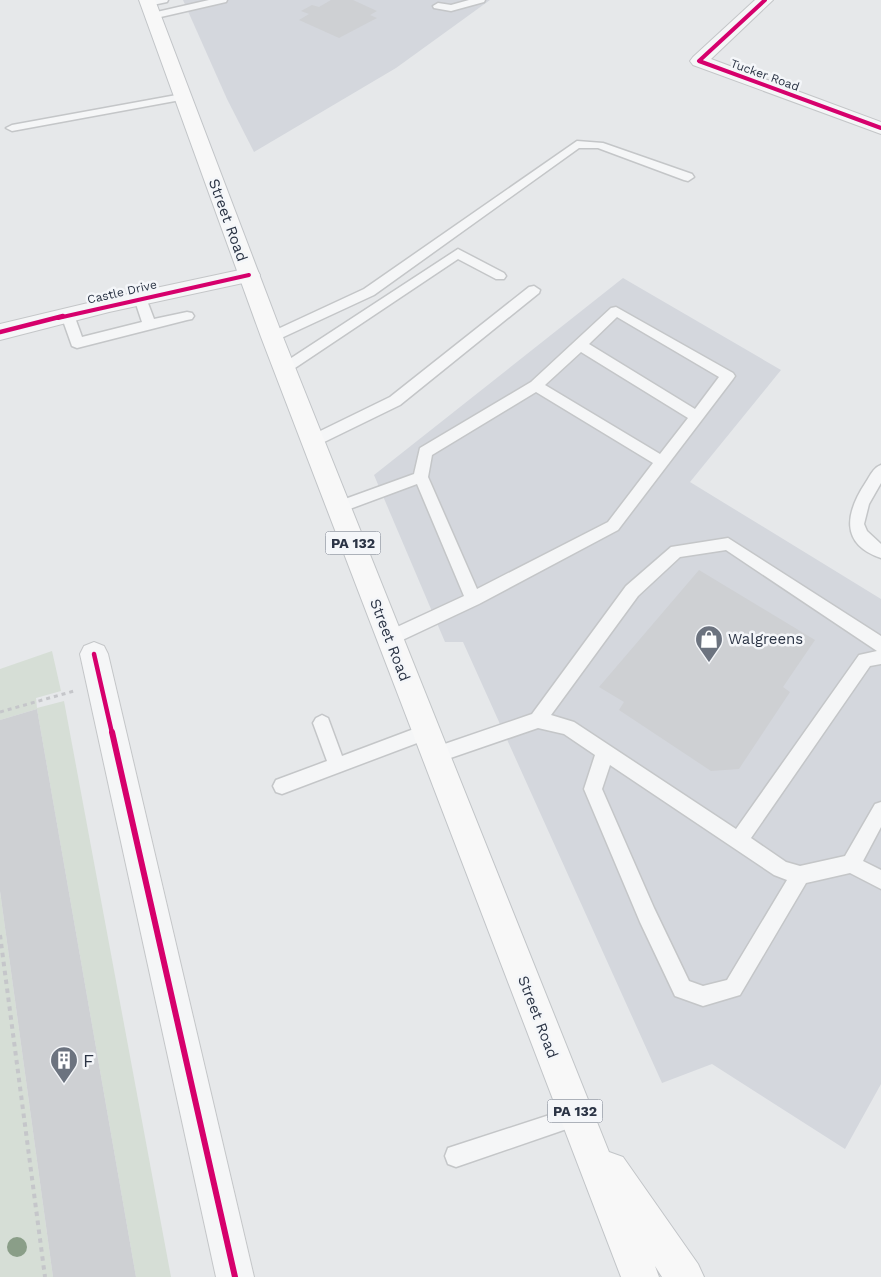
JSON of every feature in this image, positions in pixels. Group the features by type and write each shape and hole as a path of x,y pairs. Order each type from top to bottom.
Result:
{"main road":[{"name":"Street Road","path":"152,5 182,97 284,369 640,1277"},
{"path":"581,1125 685,1277"},
{"path":"611,1202 626,1277"}],"street":[{"name":"Tucker Road","path":"765,0 698,61 881,128"},
{"name":"Castle Drive","path":"6,332 140,298 249,275"},
{"path":"98,668 235,1277"}],"lane":[{"path":"152,5 222,0"},
{"path":"438,6 451,8 480,0"},
{"path":"12,128 182,97"},
{"path":"272,337 368,292 577,144 599,145 688,177"},
{"path":"284,369 458,253 500,276"},
{"path":"313,441 395,401 534,290"},
{"path":"140,298 149,325"},
{"path":"390,638 473,598 612,526 728,376 616,311 536,386 425,452 421,477 473,598"},
{"path":"68,315 77,343 187,316"},
{"path":"580,344 696,417"},
{"path":"536,386 662,462"},
{"path":"881,471 858,506 857,527 868,546 881,552"},
{"path":"339,507 421,477"},
{"path":"538,720 632,590 676,551 728,544 881,645"},
{"path":"738,841 865,660 881,658"},
{"path":"282,786 337,766 538,720 568,727 781,869 800,875 851,864 881,880"},
{"path":"322,723 337,766"},
{"path":"605,752 593,789 647,915 682,989 703,996 733,988 800,875"},
{"path":"851,864 881,810"},
{"path":"456,1156 581,1125"}],"path":[{"path":"0,712 98,668"},
{"path":"0,935 2,967 45,1277"}],"shaded area":[{"path":"183,0 490,0 396,68 254,152 227,99"},
{"path":"623,278 781,370 690,482 881,599 881,1084 845,1149 712,1064 662,1083 463,642 445,642 374,475"},
{"path":"52,651 61,691 36,698 37,708 64,701 171,1277 136,1277 37,709 0,720 0,669"},
{"path":"0,891 53,1277 0,1277"}],"building":[{"path":"331,0 353,0 377,11 370,15 377,18 339,38 299,20 309,14 301,11 312,5 319,7"},
{"name":"Walgreens","path":"699,570 815,640 783,687 790,692 739,769 711,771 619,710 624,702 599,687"},
{"name":"F","path":"37,709 136,1277 53,1277 0,891 0,720"}],"cycle path":[{"path":"765,0 699,61 881,128"},
{"path":"0,332 109,305 249,275"},
{"path":"94,654 235,1277"}],"place":[{"name":"Walgreens","path":"709,663"},
{"name":"F","path":"64,1084"}]}
